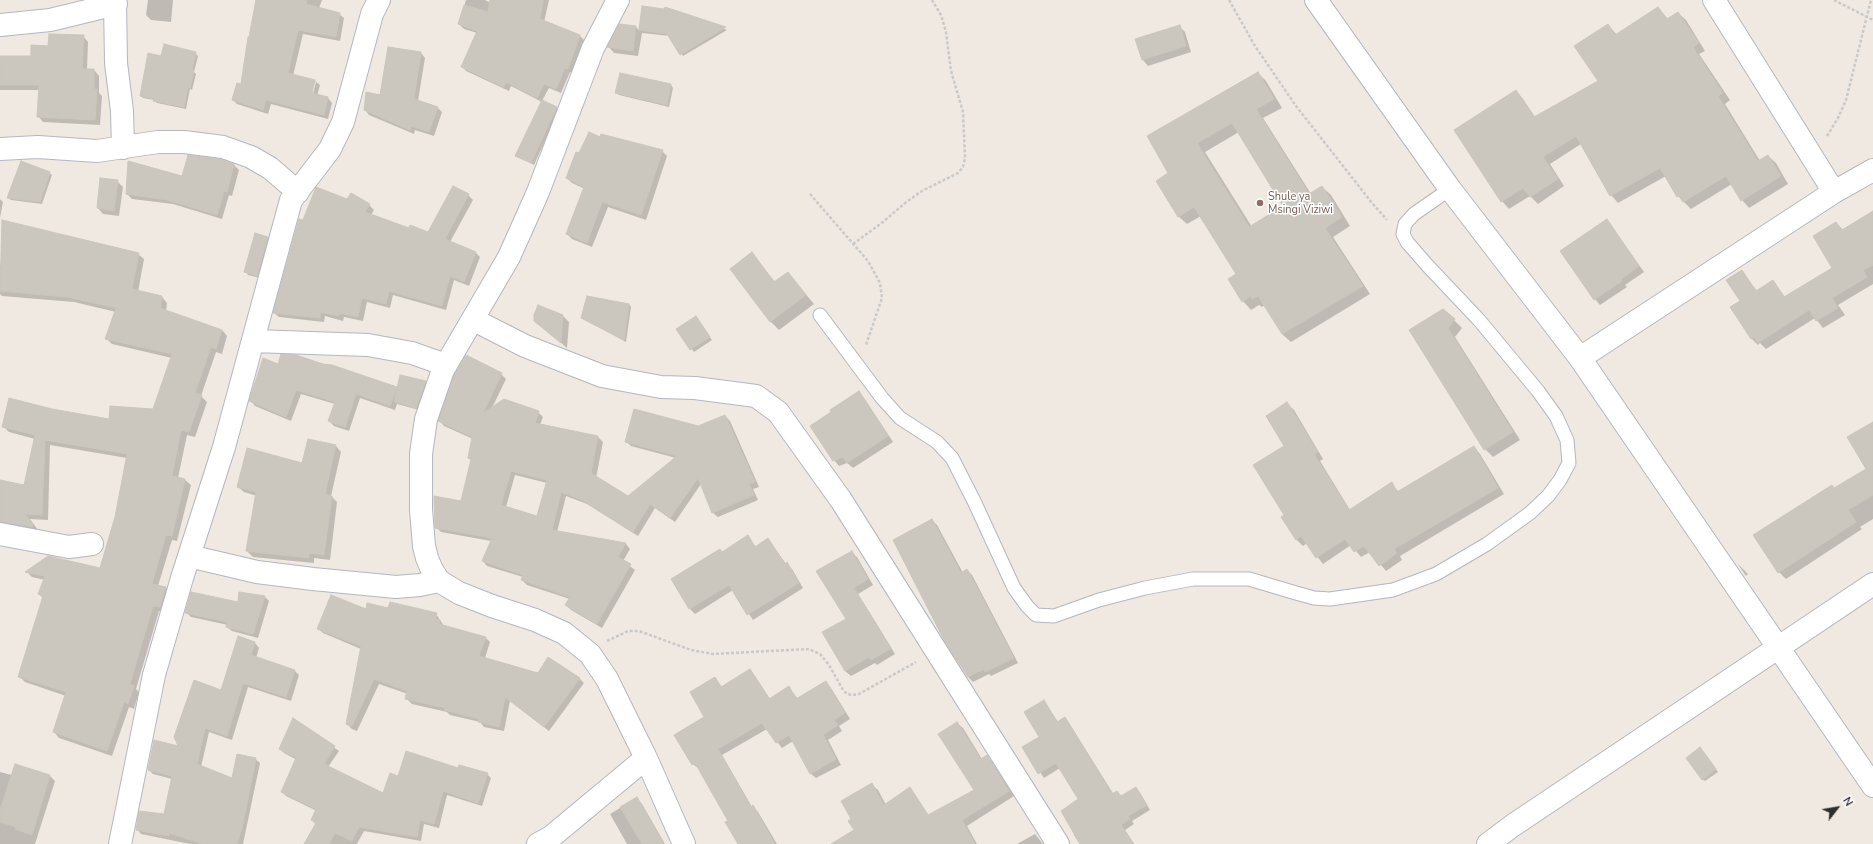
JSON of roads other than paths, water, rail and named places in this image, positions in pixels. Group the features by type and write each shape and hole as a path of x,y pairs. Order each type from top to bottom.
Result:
{"street":[{"path":"120,844 154,675 189,556 224,447 290,206 292,200 330,149 343,122 372,14 379,0"},
{"path":"618,0 593,48 538,192 509,257 474,320 446,366 426,419 421,454 421,510 424,546 432,570 439,581 459,593 492,606 535,620 564,633 590,654 607,679 646,758 684,844"},
{"path":"1316,0 1450,189 1580,358 1777,648 1873,786"},
{"path":"1714,0 1834,192"},
{"path":"0,25 50,20 115,2 116,63 122,111 123,148"},
{"path":"0,149 38,147 97,151 158,142 184,142 223,147 251,157 270,168 298,192"},
{"path":"1580,358 1834,192 1873,170"},
{"path":"474,320 525,346 602,376 661,387 695,388 756,396 778,412 841,500 1058,844"},
{"path":"254,341 368,345 412,353 446,366"},
{"path":"0,534 69,547 92,544"},
{"path":"189,556 257,572 396,587 420,585 439,581"},
{"path":"1488,844 1512,826 1873,584"},
{"path":"538,844 551,836 646,758"}],"lane":[{"path":"820,315 882,398 900,418 937,442 952,458 974,501 1014,588 1027,606 1036,614 1054,616 1100,600 1145,588 1193,579 1249,578 1302,595 1330,599 1393,590 1436,574 1487,544 1530,513 1548,496 1560,480 1569,463 1567,440 1556,416 1538,391 1483,325 1427,265 1402,234 1405,224 1414,214 1450,189"}],"place":[{"name":"Shule ya Msingi Viziwi","path":"1260,203"}]}
